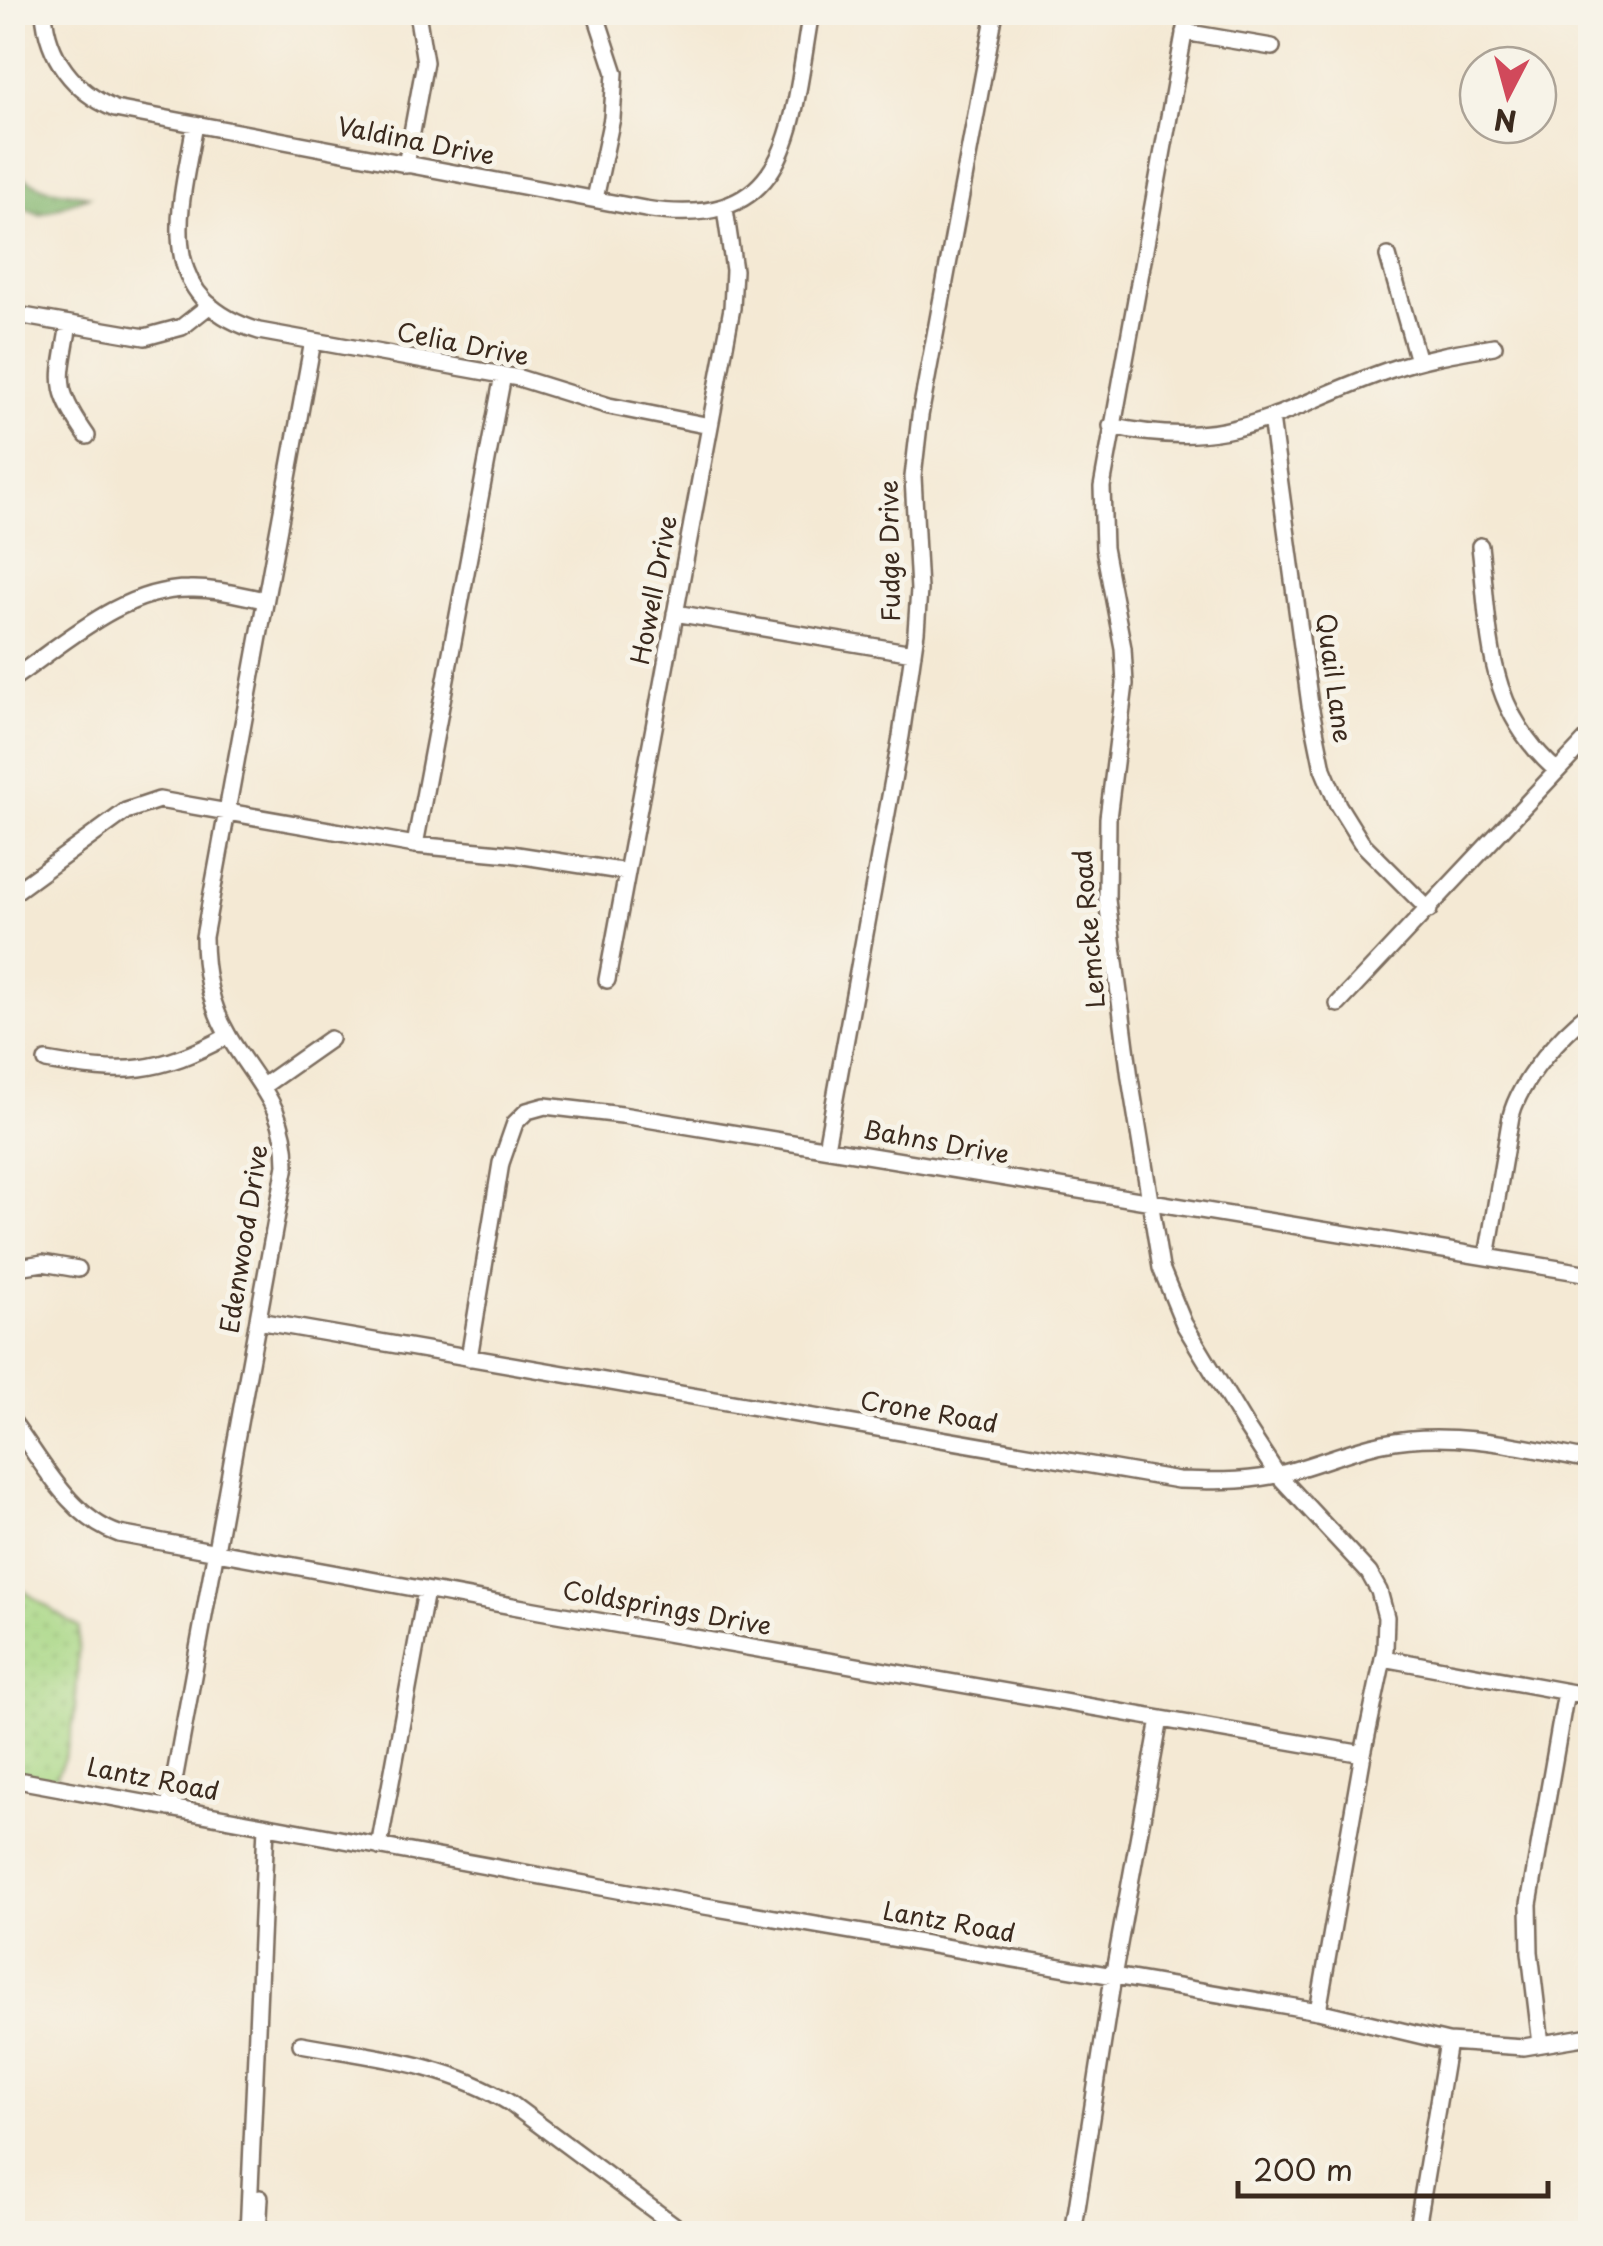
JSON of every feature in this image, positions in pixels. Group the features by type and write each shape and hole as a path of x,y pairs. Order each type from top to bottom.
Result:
{"street":[{"name":"Valdina Drive","path":"44,12 47,35 59,64 100,102 136,114 661,212 725,209"},
{"path":"406,165 424,62 417,12"},
{"path":"594,199 615,94 613,64 595,12"},
{"path":"725,209 757,187 781,154 793,114 811,12"},
{"name":"Fudge Drive","path":"826,1148 913,654 919,590 914,458 995,12"},
{"name":"Lemcke Road","path":"1188,12 1102,487 1102,534 1123,648 1125,684 1108,818 1106,877 1116,982 1148,1202 1160,1268 1171,1298 1210,1369 1277,1474 1369,1573 1386,1617 1383,1658"},
{"path":"1184,32 1272,46"},
{"path":"12,314 136,336 156,336 182,327 210,305 188,274 178,238 195,125"},
{"name":"Howell Drive","path":"607,980 734,283 725,209"},
{"path":"1388,256 1418,361"},
{"name":"Celia Drive","path":"210,305 247,327 503,375 609,406 710,426"},
{"path":"69,324 61,391 67,408 86,436"},
{"name":"Edenwood Drive","path":"169,1808 286,1164 280,1118 228,1036 214,1004 204,937 313,340"},
{"path":"1111,426 1153,434 1194,436 1231,432 1418,361 1494,346"},
{"path":"416,845 503,375"},
{"name":"Quail Lane","path":"1272,418 1312,715 1324,770 1338,806 1362,842 1428,910"},
{"path":"1480,546 1495,669 1502,694 1522,736 1558,771"},
{"path":"12,679 118,608 145,596 190,588 265,600"},
{"path":"674,613 913,654"},
{"path":"1338,1004 1590,736"},
{"path":"12,894 135,806 166,801 416,845 511,854 627,872"},
{"path":"1487,1257 1510,1116 1517,1097 1539,1066 1590,1012"},
{"path":"46,1061 112,1071 154,1068 192,1056 228,1036"},
{"path":"262,1086 330,1039"},
{"name":"Bahns Drive","path":"469,1358 510,1130 528,1112 545,1106 826,1148 1590,1274"},
{"path":"12,1268 43,1263 78,1270"},
{"name":"Crone Road","path":"258,1321 1146,1476 1230,1481 1277,1474 1385,1442 1422,1438 1464,1439 1590,1460"},
{"name":"Coldsprings Drive","path":"12,1420 74,1504 91,1521 119,1534 1363,1754"},
{"path":"379,1847 426,1590"},
{"path":"1318,2011 1383,1658 1590,1696"},
{"path":"1541,2044 1530,1952 1529,1904 1566,1692"},
{"path":"1072,2234 1160,1719"},
{"name":"Lantz Road","path":"12,1778 379,1847 1318,2011 1448,2042 1500,2048 1590,2036"},
{"path":"248,2234 272,1827"},
{"path":"258,2234 272,1827"},
{"path":"1416,2234 1448,2042"},
{"path":"301,2044 421,2066 481,2086 510,2103 686,2234"}],"green space":[{"path":"13,173 45,188 89,196 39,215 13,204"},
{"path":"12,1583 79,1628 72,1728 52,1783 13,1775"}]}
